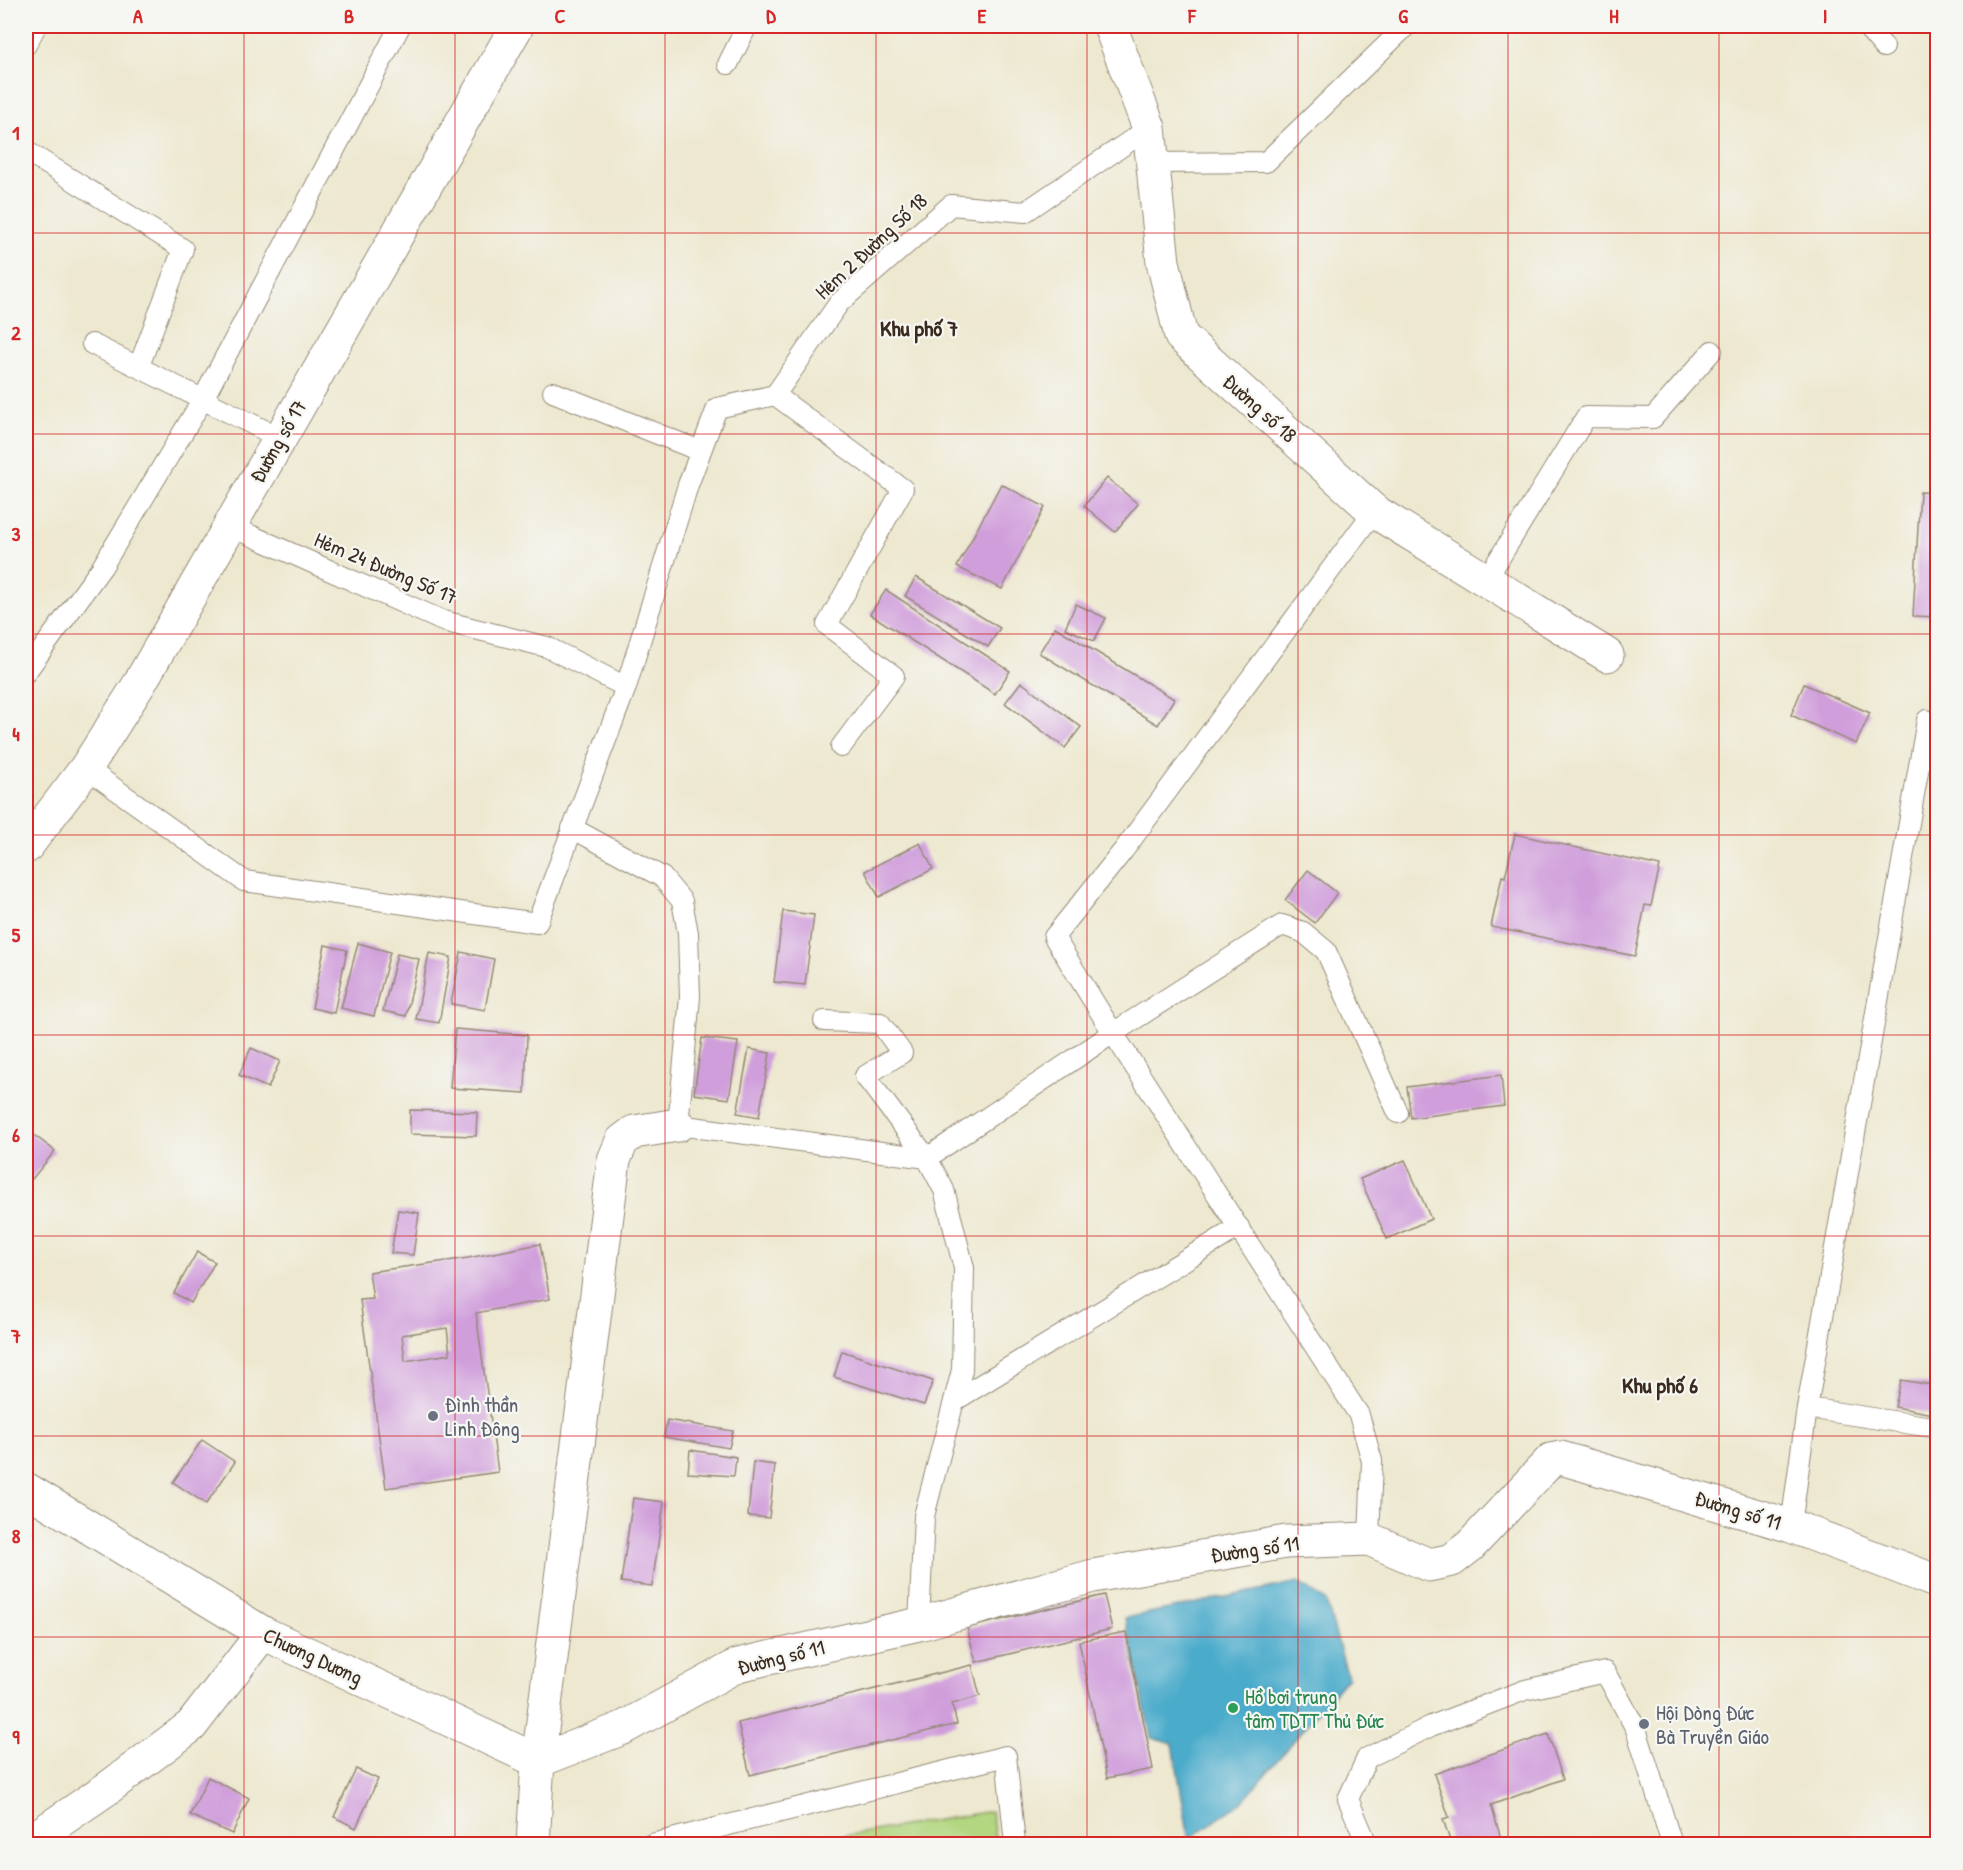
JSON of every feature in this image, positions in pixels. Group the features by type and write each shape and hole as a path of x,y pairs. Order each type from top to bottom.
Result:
{"street":[{"name":"Đường số 17","path":"26,847 86,768 138,686 517,26"},
{"name":"Đường số 18","path":"1110,26 1149,128 1163,262 1180,336 1374,511 1607,655"},
{"path":"532,1845 538,1761 614,1160 622,1141 634,1132 678,1125"},
{"name":"Đường số 11","path":"538,1761 623,1728 738,1665 919,1624 1093,1576 1286,1542 1369,1539 1429,1565 1452,1560 1470,1546 1551,1460 1561,1458 1791,1526 1938,1582"},
{"name":"Chương Dương","path":"26,1489 263,1633 538,1761"},
{"path":"26,1845 191,1726 263,1633"}],"lane":[{"path":"26,45 36,26"},
{"path":"26,672 102,567 203,399 400,26"},
{"path":"728,64 747,26"},
{"path":"1153,163 1266,162 1406,26"},
{"path":"1866,26 1884,46"},
{"name":"Hẻm 2 Đường Số 18","path":"775,395 839,303 951,205 1025,212 1149,128"},
{"path":"26,151 183,249 139,366"},
{"path":"93,344 280,438"},
{"path":"1486,580 1586,417 1653,418 1712,351"},
{"path":"553,392 700,451"},
{"path":"86,768 244,881 537,922 626,687 688,485 717,408 775,395 903,489 827,625 894,676 840,747"},
{"path":"1369,1539 1372,1461 1359,1415 1113,1033 1054,937 1123,851 1374,511"},
{"name":"Hẻm 24 Đường Số 17","path":"230,525 443,621 547,647 626,687"},
{"path":"1791,1526 1807,1408 1927,720"},
{"path":"572,828 662,877 682,901 688,933 690,997 678,1125 927,1158 1113,1033 1282,925 1303,932 1326,951 1398,1113"},
{"path":"824,1021 880,1023 902,1053 865,1076 927,1158 944,1190 964,1268 962,1370 924,1516 919,1624"},
{"path":"954,1401 1239,1227"},
{"path":"1807,1408 1938,1428"},
{"path":"1367,1845 1348,1799 1367,1758 1431,1726 1525,1690 1605,1671 1636,1729 1672,1845"},
{"path":"652,1845 1006,1756 1015,1845"}],"green space":[{"path":"991,1811 996,1844 797,1844"}],"water":[{"name":"Hồ bơi trung tâm TDTT Thủ Đức","path":"1298,1582 1326,1601 1348,1677 1241,1803 1189,1839 1173,1744 1151,1738 1125,1618"}],"building":[{"path":"1107,478 1138,504 1115,532 1084,506"},
{"path":"1001,484 1045,507 1002,589 957,567"},
{"path":"1920,492 1938,493 1938,617 1913,616"},
{"path":"916,577 1000,628 988,647 905,596"},
{"path":"886,590 1010,671 995,694 870,614"},
{"path":"1076,604 1106,618 1094,641 1065,628"},
{"path":"1055,627 1174,699 1158,725 1039,653"},
{"path":"1021,682 1081,727 1065,748 1005,703"},
{"path":"1804,684 1870,713 1856,744 1791,715"},
{"path":"1515,834 1660,866 1651,906 1645,905 1635,956 1491,927 1502,876 1505,877"},
{"path":"920,843 933,869 879,897 865,871"},
{"path":"1308,870 1337,893 1315,923 1285,900"},
{"path":"783,911 814,915 805,985 774,982"},
{"path":"358,943 390,952 374,1016 341,1008"},
{"path":"325,945 347,950 334,1013 312,1008"},
{"path":"461,952 494,959 485,1010 451,1004"},
{"path":"429,953 451,957 439,1023 416,1019"},
{"path":"397,954 419,959 406,1016 383,1011"},
{"path":"455,1029 527,1035 525,1093 450,1088"},
{"path":"702,1038 738,1042 729,1099 694,1094"},
{"path":"251,1048 280,1061 268,1088 239,1075"},
{"path":"749,1049 770,1053 759,1117 737,1113"},
{"path":"1501,1075 1504,1106 1411,1118 1407,1087"},
{"path":"410,1110 477,1112 476,1136 410,1134"},
{"path":"26,1129 55,1151 28,1184 26,1182"},
{"path":"1405,1160 1431,1219 1387,1239 1360,1179"},
{"path":"398,1210 419,1213 413,1255 391,1253"},
{"name":"Đình thần Linh Đông","path":"540,1244 550,1299 476,1313 498,1472 386,1488 360,1300 373,1299 369,1272 468,1258","holes":["447,1328 450,1354 405,1361 402,1335"]},
{"path":"197,1252 215,1262 191,1303 174,1293"},
{"path":"842,1351 933,1381 924,1405 834,1377"},
{"path":"1901,1380 1938,1386 1938,1415 1895,1407"},
{"path":"667,1420 733,1431 729,1448 664,1437"},
{"path":"202,1440 235,1462 206,1504 173,1482"},
{"path":"690,1450 736,1457 734,1476 688,1473"},
{"path":"753,1462 775,1465 769,1518 748,1516"},
{"path":"633,1498 664,1502 652,1586 621,1582"},
{"path":"1104,1595 1112,1629 976,1662 967,1628"},
{"path":"1126,1632 1153,1769 1107,1778 1079,1641"},
{"path":"972,1665 980,1696 952,1704 957,1724 750,1775 738,1723"},
{"path":"1548,1734 1563,1779 1491,1805 1502,1842 1451,1844 1443,1819 1449,1817 1434,1774"},
{"path":"356,1769 378,1779 356,1828 334,1817"},
{"path":"208,1777 249,1798 232,1834 190,1815"}],"place":[{"name":"Đình thần Linh Đông","path":"433,1416"},
{"name":"Hồ bơi trung tâm TDTT Thủ Đức","path":"1233,1708"},
{"name":"Hội Dòng Đức Bà Truyền Giáo","path":"1644,1724"}],"district":[{"name":"Khu phố 7","path":"919,328"},
{"name":"Khu phố 6","path":"1660,1385"}]}
